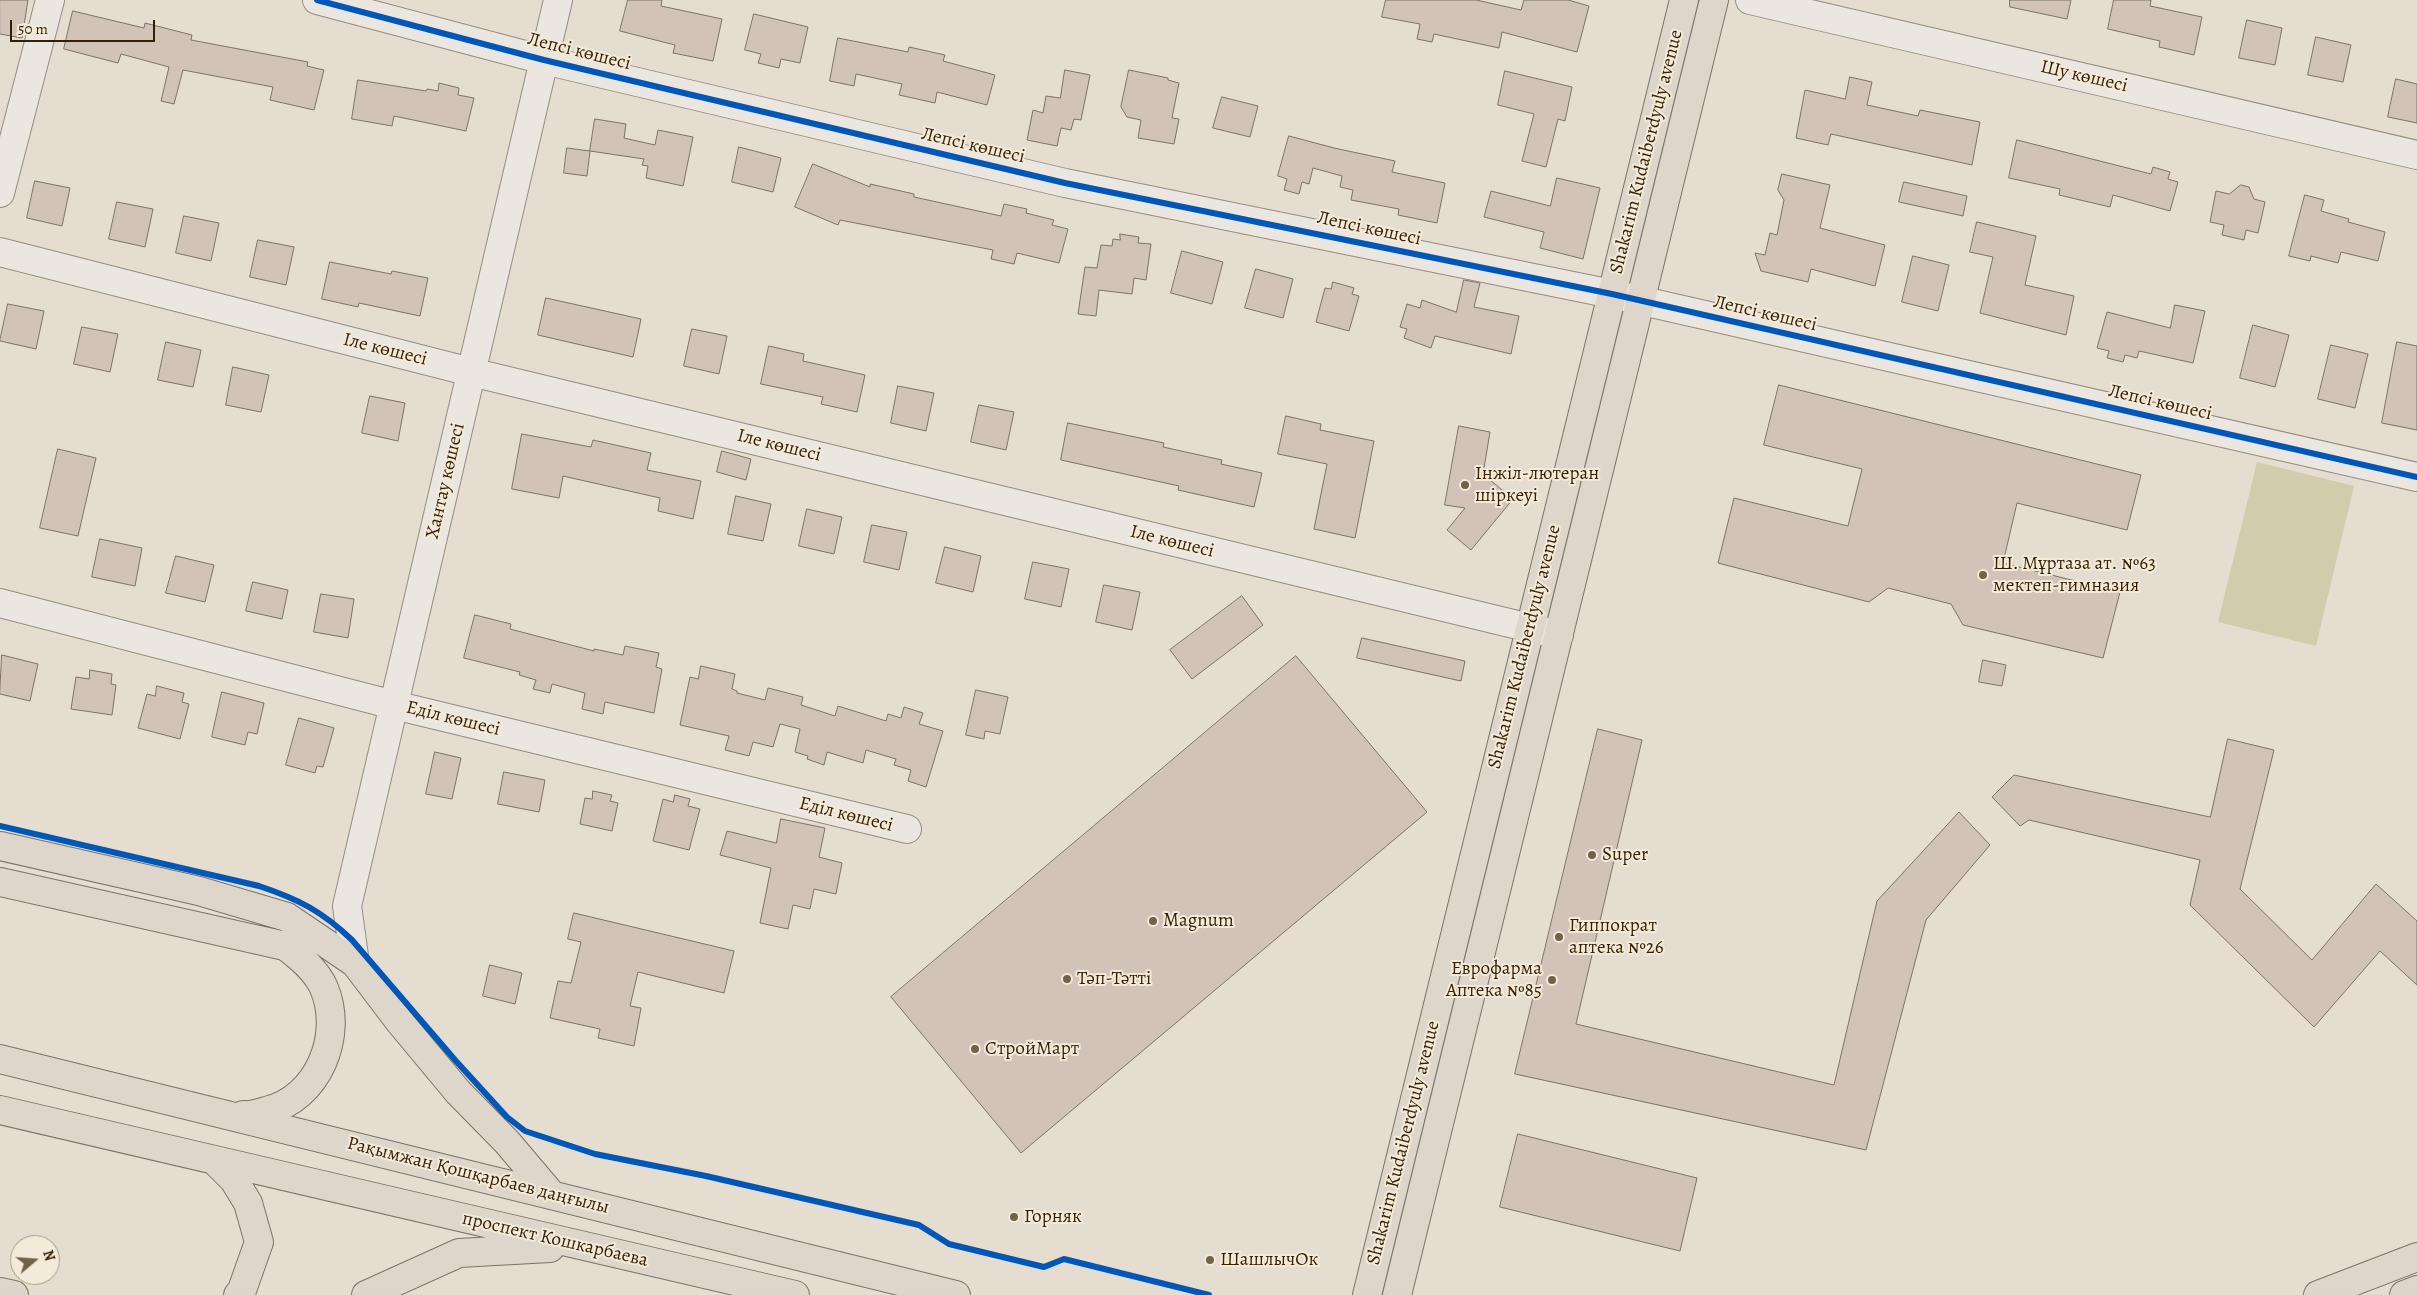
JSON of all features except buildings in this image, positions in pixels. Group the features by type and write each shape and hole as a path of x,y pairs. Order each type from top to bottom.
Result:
{"main road":[{"name":"Shakarim Kudaiberdyuly avenue","path":"1367,1295 1684,0"},
{"name":"Shakarim Kudaiberdyuly avenue","path":"1397,1295 1714,0"},
{"path":"0,846 199,891 287,917 355,963 399,1021 458,1092 507,1142 551,1194"},
{"path":"0,882 286,946 308,964 324,988 332,1016 330,1045 319,1072 300,1094 276,1109 247,1116 219,1112"},
{"name":"Рақымжан Қошқарбаев даңғылы","path":"0,1059 956,1295"},
{"path":"0,1110 216,1162 234,1180 248,1203 259,1242 242,1290 238,1295"},
{"name":"проспект Кошкарбаева","path":"216,1162 795,1295"},
{"path":"366,1295 459,1253 586,1247"},
{"path":"2318,1295 2417,1257"},
{"path":"2404,1295 2417,1290"},
{"path":"0,1292 14,1295"}],"street":[{"path":"0,193 50,0"},
{"name":"Лепсі көшесі","path":"318,0 544,60 1066,183 1612,294 2417,477"},
{"name":"Хантау көшесі","path":"355,963 347,906 558,0"},
{"name":"Шу көшесі","path":"1750,0 2417,155"},
{"name":"Іле көшесі","path":"0,252 471,372 1559,635"},
{"name":"Еділ көшесі","path":"0,603 394,705 907,829"}],"shaded area":[{"path":"2257,462 2354,486 2316,646 2218,622"}],"cycle path":[{"path":"317,0 544,60 1065,183 1612,294 2417,477"},
{"path":"0,826 259,886 309,907 330,921 352,940 455,1060 507,1117 525,1131 595,1154 706,1176 919,1225 949,1244 1044,1267 1064,1259 1209,1295"}],"place":[{"name":"Інжіл-лютеран шіркеуі","path":"1465,485"},
{"name":"Ш. Мұртаза ат. №63 мектеп-гимназия","path":"1983,575"},
{"name":"Super","path":"1592,855"},
{"name":"Magnum","path":"1153,921"},
{"name":"Гиппократ аптека №26","path":"1559,937"},
{"name":"Тәп-Тәтті","path":"1067,979"},
{"name":"Еврофарма Аптека №85","path":"1552,980"},
{"name":"СтройМарт","path":"975,1049"},
{"name":"Горняк","path":"1014,1217"},
{"name":"ШашлычОк","path":"1210,1260"}]}
